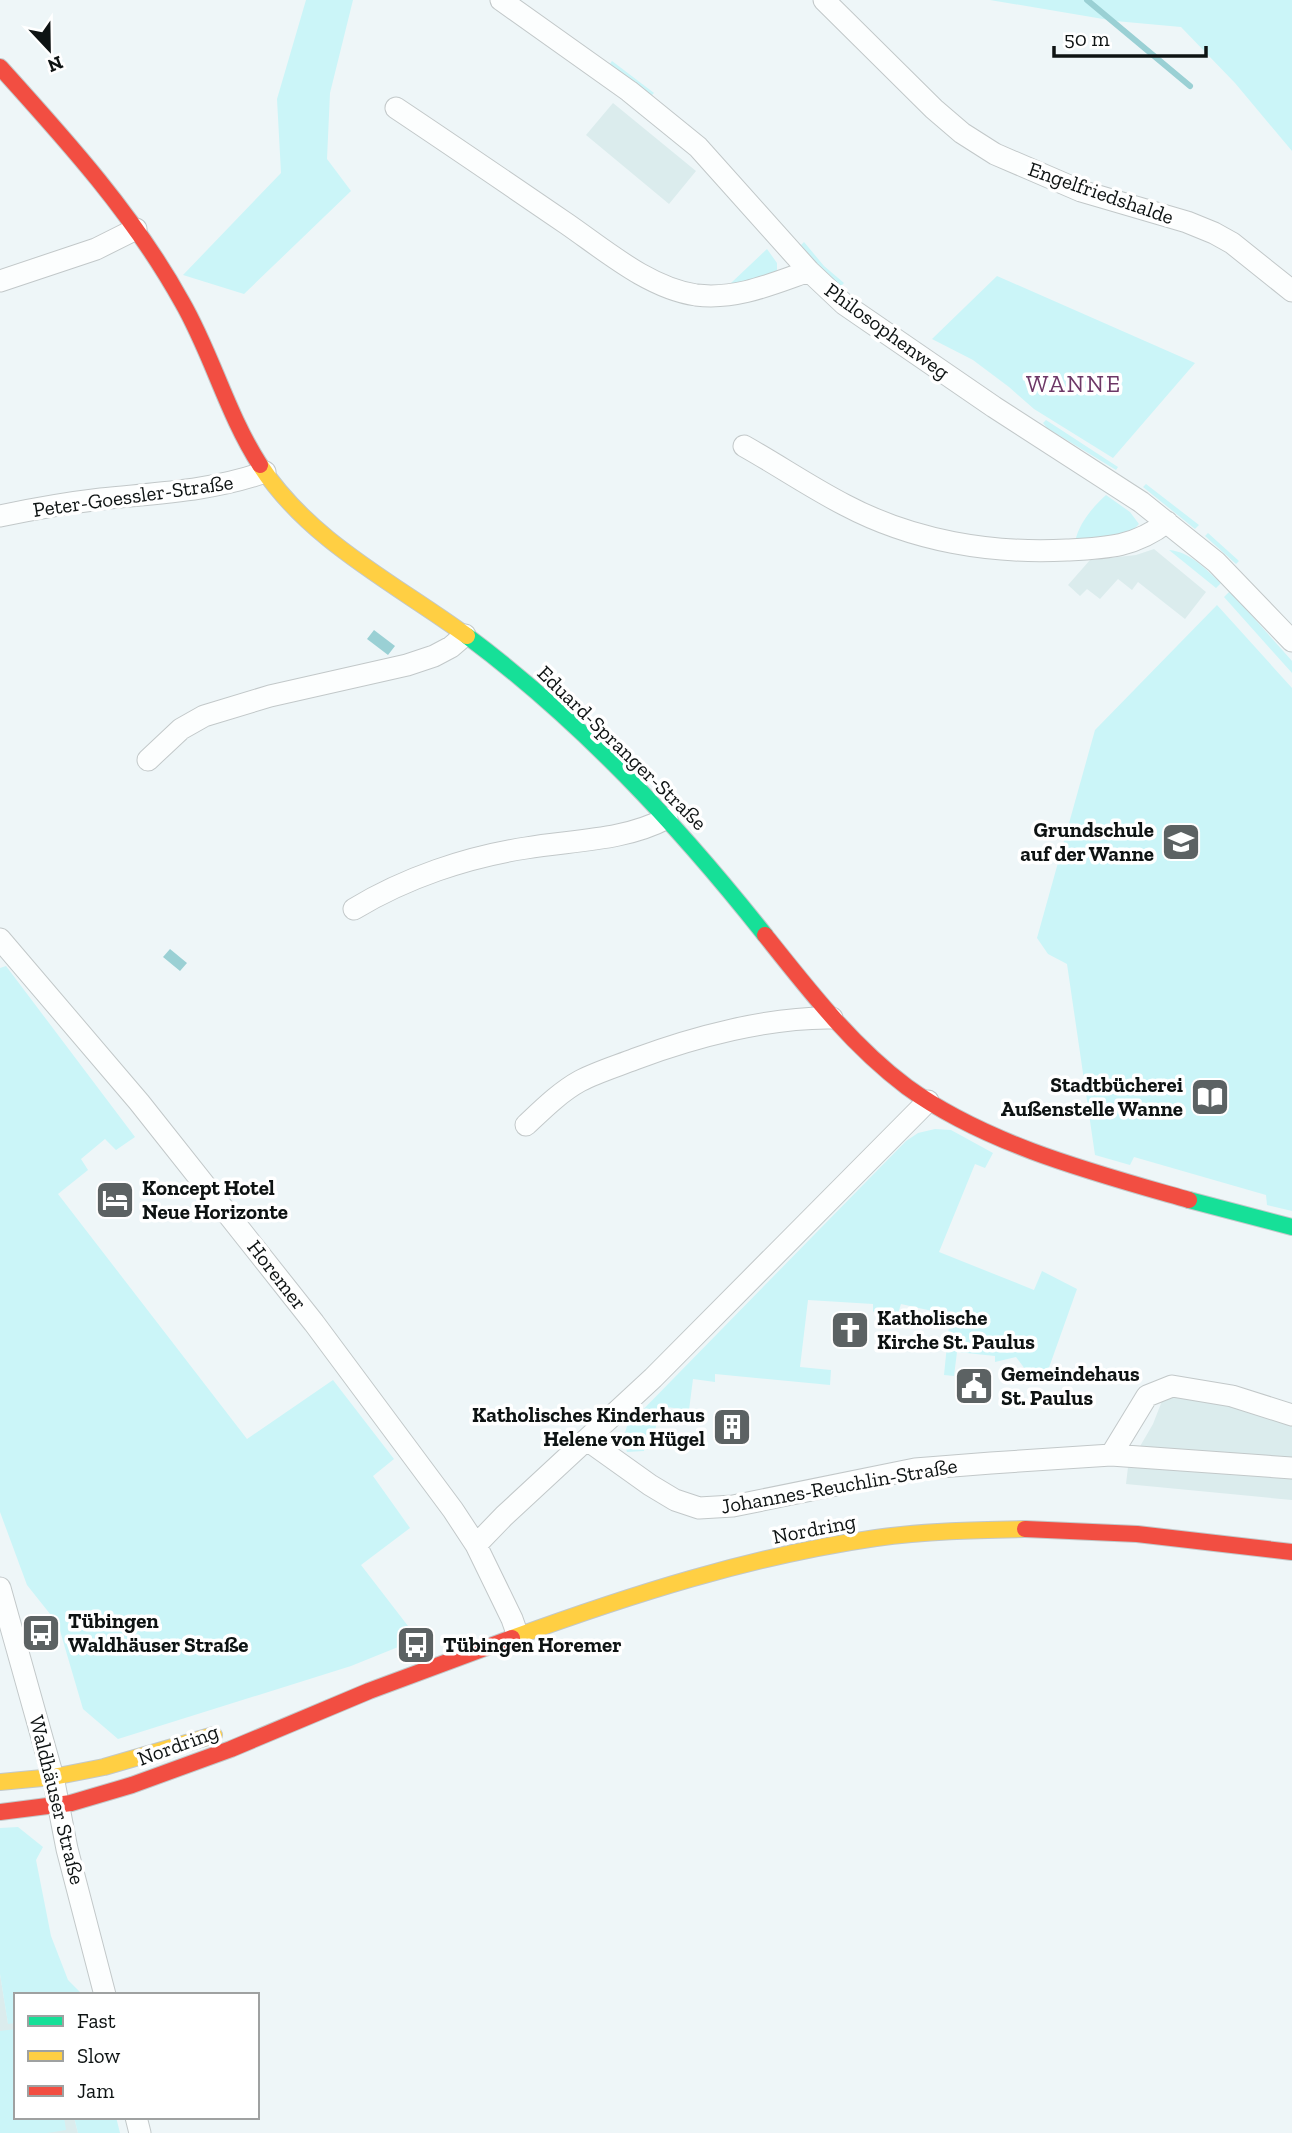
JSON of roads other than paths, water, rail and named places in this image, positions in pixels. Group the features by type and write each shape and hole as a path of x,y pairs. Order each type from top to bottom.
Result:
{"street":[{"name":"Philosophenweg","path":"501,0 629,91 698,147 809,271 844,303 889,337 1141,502 1234,580 1292,641"},
{"name":"Engelfriedshalde","path":"824,0 934,109 962,133 995,154 1081,191 1156,212 1214,233 1232,243 1292,291"},
{"name":"Eduard-Spranger-Straße","path":"0,67 78,153 136,229 186,308 242,432 265,472 281,492 326,534 465,635 564,715 667,818 711,867 832,1018 879,1063 928,1101 1013,1142 1128,1183 1292,1227"},
{"path":"396,108 597,245 669,289 696,295 724,296 754,290 809,271"},
{"path":"0,281 96,250 136,229"},
{"path":"744,446 845,505 869,516 915,535 963,545 1056,550 1114,546 1149,536 1167,522"},
{"name":"Peter-Goessler-Straße","path":"0,516 98,500 214,486 241,481 265,472"},
{"path":"148,760 181,729 204,716 270,696 407,665 434,656 465,635"},
{"path":"354,909 385,891 477,859 525,848 638,831 667,818"},
{"name":"Horemer","path":"0,939 139,1102 294,1296 453,1510 476,1545 512,1619 517,1636"},
{"path":"526,1125 551,1101 580,1081 653,1052 716,1034 808,1017 832,1018"},
{"path":"476,1545 653,1378 928,1101"},
{"path":"1111,1455 1147,1396 1172,1386 1232,1396 1292,1415"},
{"name":"Johannes-Reuchlin-Straße","path":"587,1440 617,1463 675,1500 699,1508 713,1508 915,1469 1111,1455 1292,1468"},
{"name":"Nordring","path":"0,1812 59,1804 113,1792 517,1636 631,1597 785,1555 879,1538 974,1530 1100,1530 1176,1536 1292,1552"},
{"name":"Waldhäuser Straße","path":"2,1601 54,1777 67,1849 104,1993"},
{"name":"Nordring","path":"0,1782 54,1777 104,1767 364,1693"}],"waterway":[{"path":"1087,0 1190,86"}],"place":[{"name":"Grundschule auf der Wanne","path":"1181,842"},
{"name":"Stadtbücherei Außenstelle Wanne","path":"1210,1097"},
{"name":"Koncept Hotel Neue Horizonte","path":"115,1200"},
{"name":"Katholische Kirche St. Paulus","path":"850,1330"},
{"name":"Gemeindehaus St. Paulus","path":"974,1386"},
{"name":"Katholisches Kinderhaus Helene von Hügel","path":"732,1427"},
{"name":"Tübingen Waldhäuser Straße","path":"41,1633"},
{"name":"Tübingen Horemer","path":"416,1645"}],"district":[{"name":"WANNE","path":"1074,384"}]}
